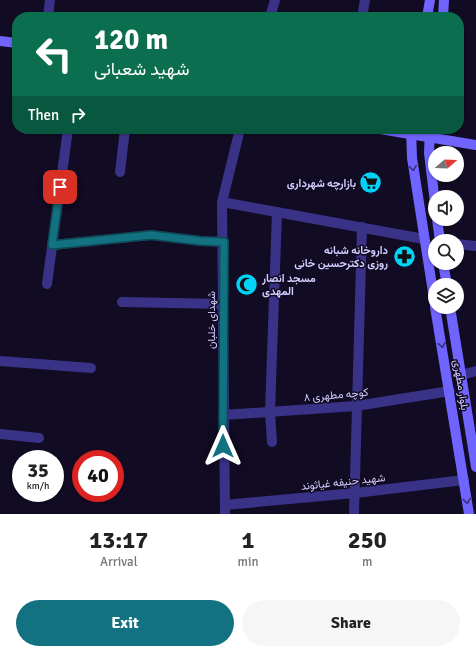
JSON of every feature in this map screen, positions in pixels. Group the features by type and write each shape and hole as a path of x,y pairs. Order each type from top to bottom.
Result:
{"main road":[{"path":"428,12 430,0"},
{"path":"443,12 444,0"},
{"path":"0,41 12,42"},
{"name":"بلوار مطهری","path":"410,134 412,158 430,278"},
{"path":"433,190 429,153 430,134 476,145"},
{"name":"بلوار مطهری","path":"436,314 469,514"},
{"name":"بلوار مطهری","path":"451,314 461,375 472,419 476,467"}],"street":[{"path":"49,12 50,0"},
{"path":"271,12 275,0"},
{"path":"363,12 365,0"},
{"path":"47,284 67,134"},
{"path":"120,172 124,134"},
{"name":"شهدای خلبان","path":"225,510 223,415 224,242 222,202 239,134"},
{"path":"222,202 424,239"},
{"path":"272,442 270,412 276,212"},
{"path":"354,514 362,227"},
{"path":"52,245 151,235 224,242"},
{"path":"464,245 476,246"},
{"path":"122,302 223,304"},
{"path":"0,361 92,368"},
{"path":"461,375 476,371"},
{"name":"کوچه مطهری ۸","path":"223,415 356,406 450,391"},
{"path":"0,434 39,438"},
{"name":"شهید حنیفه غیاثوند","path":"225,510 464,480"}],"place":[{"name":"بازارچه شهرداری","path":"371,183"},
{"name":"داروخانه شبانه روزی دکترحسین خانی","path":"404,256"},
{"name":"مسجد انصار المهدی","path":"247,284"}],"route":[{"path":"60,187 52,245 151,235 224,242 223,446"}]}
